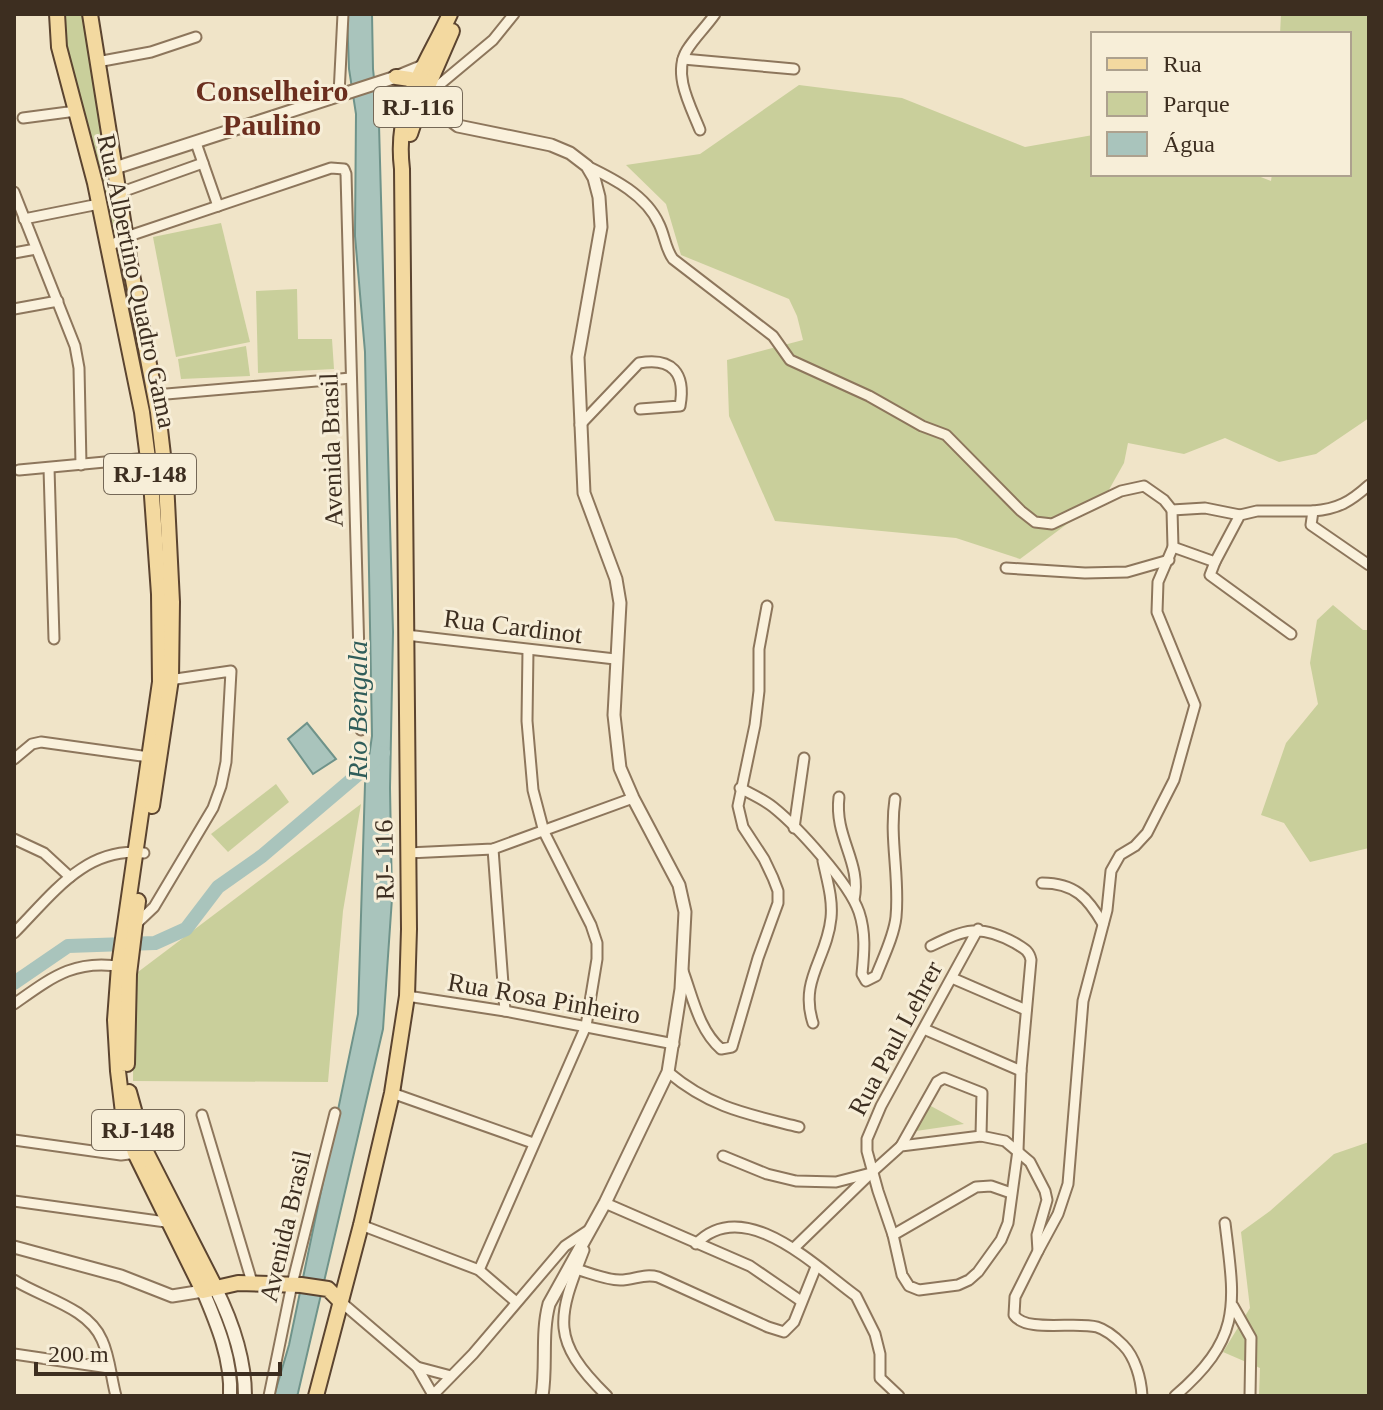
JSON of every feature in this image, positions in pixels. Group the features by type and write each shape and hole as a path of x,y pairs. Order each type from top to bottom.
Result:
{"main road":[{"name":"Rua Albertino Quadro Gama","path":"57,14 59,47 99,204 138,390 148,458 158,482"},
{"name":"Rua Albertino Quadro Gama","path":"90,14 155,395 158,482 172,616 166,681 126,948"},
{"name":"RJ- 116","path":"316,1396 392,1093 407,996 402,169 423,66 450,14"},
{"name":"RJ- 116","path":"419,97 457,14"},
{"path":"423,66 436,58 443,48"},
{"path":"392,78 405,77 419,97"},
{"path":"392,78 405,93 419,97"},
{"name":"Rua Albertino Quadro Gama","path":"140,853 149,757 166,681"},
{"name":"RJ-148","path":"126,948 115,1020 123,1113 239,1349 245,1396"},
{"path":"209,1289 228,1283 296,1284 328,1289 341,1302"},
{"name":"RJ-148","path":"209,1289 226,1355 230,1396"}],"street":[{"path":"343,14 344,93"},
{"path":"514,14 493,40 433,90 419,97 458,126 551,145 613,179 639,197 660,225 673,259 773,336 790,360 946,435 1035,522 1043,525 1060,522 1121,491 1144,486 1172,510 1173,547 1156,592 1160,622 1195,705 1174,780 1147,833 1114,861 1103,924 1083,1001 1068,1184 1058,1214 1015,1297 1013,1311 1016,1319 1024,1324 1078,1324 1100,1328 1116,1338 1129,1351 1137,1369 1142,1396"},
{"path":"700,130 682,79 683,59 686,50 715,14"},
{"path":"97,62 151,52 196,37"},
{"path":"683,59 794,69"},
{"path":"115,168 423,66"},
{"path":"23,118 76,111"},
{"path":"108,247 126,237 218,206 196,143"},
{"path":"119,193 203,163"},
{"path":"542,1396 546,1375 545,1317 549,1304 605,1203 668,1072 686,932 683,898 620,768 615,741 615,659 620,603 616,579 584,493 580,425 578,357 601,227 599,197 587,166"},
{"name":"Avenida Brasil","path":"218,206 331,168 344,169 346,174 361,730"},
{"path":"14,192 75,346 79,368 81,465"},
{"path":"24,219 99,204"},
{"path":"14,253 36,249"},
{"path":"14,309 58,301"},
{"path":"580,425 639,363 670,365 679,376 680,406 640,409"},
{"path":"155,395 351,378"},
{"path":"19,470 148,458"},
{"path":"49,468 54,639"},
{"path":"1172,510 1205,508 1240,515 1257,511 1313,511 1341,507 1369,485"},
{"path":"1313,511 1311,525 1369,565"},
{"path":"1240,515 1210,575 1291,634"},
{"path":"1173,547 1215,562"},
{"path":"1006,568 1127,572 1169,560"},
{"path":"683,971 711,1040 721,1049 729,1049 734,1044 758,958 778,903 778,891 764,859 739,816 740,788 755,725 759,649 767,606"},
{"name":"Rua Cardinot","path":"406,635 615,659"},
{"path":"479,1270 586,1026 597,959 597,943 544,832 533,790 528,757 528,650"},
{"path":"14,1004 57,974 126,948 213,808 226,762 231,671 166,681"},
{"path":"14,759 32,744 41,742 149,757"},
{"path":"794,828 804,758"},
{"path":"740,788 769,804 794,828 823,858 854,900 862,925 862,977 869,981 878,972 896,920 897,883 891,824 895,799"},
{"path":"839,797 839,830 857,880 854,900"},
{"path":"408,853 493,849 633,798"},
{"path":"14,839 44,853 70,877"},
{"path":"493,849 505,1011"},
{"path":"14,933 70,877 93,860 107,854 140,853"},
{"path":"813,1023 807,1005 809,989 825,946 831,918 823,858"},
{"path":"1042,883 1063,885 1081,893 1103,924"},
{"path":"893,1235 976,1187 991,1186 1011,1193 1018,1150 1031,960 1025,949 991,931 978,929 952,935 931,946"},
{"name":"Rua Paul Lehrer","path":"978,929 881,1106 867,1139 872,1172 893,1235 902,1275 909,1286 919,1290 958,1285 978,1272 1001,1240 1011,1209 1011,1193"},
{"path":"952,978 1026,1010"},
{"name":"Rua Rosa Pinheiro","path":"407,996 505,1011 674,1044"},
{"path":"924,1029 1021,1071"},
{"path":"668,1072 704,1099 729,1109 799,1127"},
{"path":"794,1248 901,1146 937,1082 944,1078 982,1093 981,1136"},
{"path":"392,1093 533,1143"},
{"name":"Avenida Brasil","path":"269,1396 335,1113"},
{"path":"202,1115 252,1282"},
{"path":"901,1146 981,1136 1005,1141 1018,1150 1036,1171 1047,1200 1037,1235 1038,1251"},
{"path":"14,1140 121,1155 140,1151"},
{"path":"723,1156 767,1174 796,1181 824,1183 872,1172"},
{"path":"14,1201 175,1223"},
{"path":"605,1203 758,1270 801,1301"},
{"path":"1175,1396 1209,1362 1228,1329 1233,1306 1225,1223"},
{"path":"361,1225 479,1270 515,1301"},
{"path":"696,1244 712,1230 723,1227 759,1232 781,1239 794,1248 861,1303 878,1344 880,1378 899,1396"},
{"path":"592,1228 564,1300 562,1322 568,1345 583,1373 607,1396"},
{"path":"341,1302 417,1367 433,1396 565,1246 592,1228"},
{"path":"14,1247 131,1279 172,1296 186,1296 209,1289"},
{"path":"576,1269 622,1280 642,1275 658,1277 779,1331 788,1330 791,1326 816,1267"},
{"path":"14,1280 84,1317 96,1329 104,1343 116,1396"},
{"path":"1233,1306 1251,1338 1250,1396"},
{"path":"14,1354 109,1368"},
{"path":"417,1367 451,1376"}],"green space":[{"path":"59,14 85,14 165,474 152,474 68,73"},
{"path":"1281,14 1369,14 1369,418 1316,454 1279,462 1225,438 1184,454 1128,443 1124,463 1106,495 1020,559 956,538 775,521 729,416 727,360 803,340 797,316 789,299 681,255 666,204 626,165 700,154 799,85 902,98 1025,147 1091,135 1091,176 1258,176 1271,181 1272,176 1351,176 1351,32 1280,32"},
{"path":"221,223 250,342 176,357 153,237"},
{"path":"297,289 298,339 332,339 334,369 258,373 256,291"},
{"path":"246,346 250,376 181,379 178,359"},
{"path":"1333,605 1363,630 1369,630 1369,848 1310,862 1284,823 1261,815 1286,743 1318,704 1310,663 1317,620"},
{"path":"276,784 289,802 228,852 211,834"},
{"path":"361,804 343,911 328,1082 133,1081 134,975"},
{"path":"929,1105 964,1124 916,1131"},
{"path":"1369,1142 1369,1396 1259,1396 1260,1368 1223,1352 1250,1308 1241,1232 1270,1211 1334,1154"}],"water":[{"path":"347,14 372,14 373,69 379,125 393,632 390,788 392,898 383,1029 298,1393 297,1396 274,1396 289,1345 358,1014 365,784 372,736 365,352 355,236 356,114 349,69"},
{"path":"307,723 336,759 313,774 288,739"}],"waterway":[{"name":"Rio Bengala","path":"14,983 68,946 155,943 186,929 218,887 262,856 383,753"}],"district":[{"name":"Conselheiro Paulino","path":"272,108"}]}
